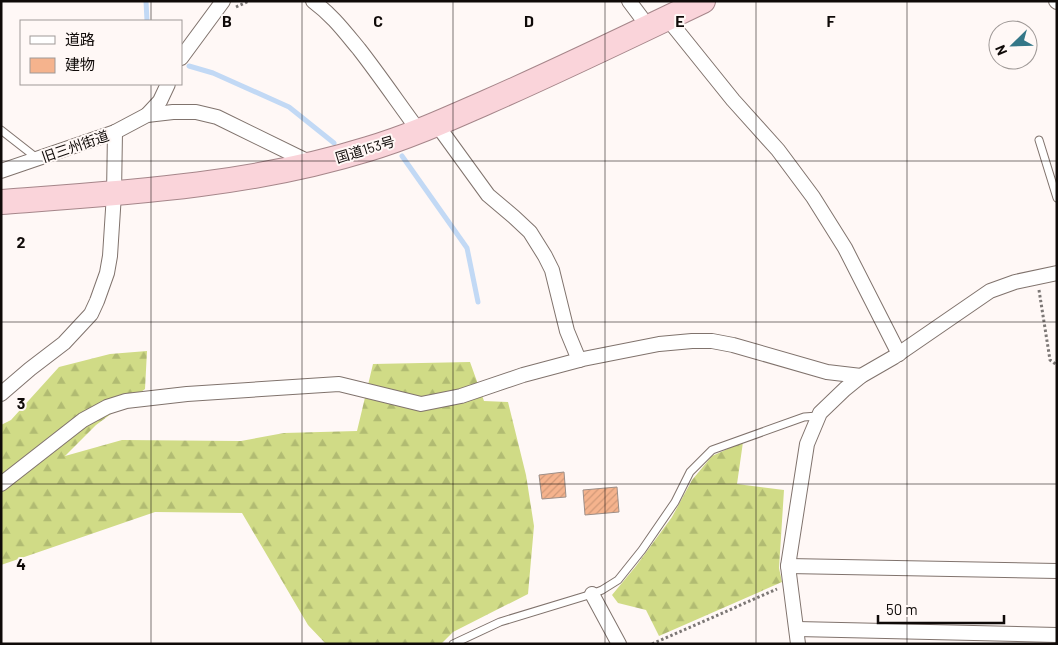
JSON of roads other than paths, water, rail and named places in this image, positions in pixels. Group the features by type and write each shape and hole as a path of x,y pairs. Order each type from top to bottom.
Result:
{"highway":[{"name":"国道153号","path":"1,202 114,194 221,182 313,164 368,149 428,127 517,89 703,1"}],"street":[{"path":"182,57 223,1"},
{"path":"314,1 337,22 373,68 428,127 443,133 488,195 530,232 552,270 567,331 579,360"},
{"path":"629,1 642,17 657,23 733,100 778,150 813,197 845,248 899,354"},
{"path":"147,115 160,101 168,85"},
{"path":"147,115 196,112 217,117 313,164"},
{"name":"旧三州街道","path":"1,171 115,132 147,115"},
{"path":"1,394 64,343 91,314 107,273 114,194 115,132"},
{"path":"798,644 788,566 807,444 820,413 861,376 899,354 990,291 1057,273"},
{"path":"1,484 83,420 107,407 126,401 187,394 339,384 421,404 461,396 523,375 579,360 659,344 692,341 712,341 734,345 827,372 861,376"},
{"path":"788,566 1057,571"},
{"path":"592,594 619,644"},
{"path":"797,629 1057,635"}],"lane":[{"path":"1,130 39,159"},
{"path":"1039,140 1057,198"},
{"path":"454,644 500,622 592,594 618,580 642,550 675,502 690,472 712,450 804,417 818,416"}],"waterway":[{"path":"146,1 147,20"},
{"path":"189,66 213,73 289,107 334,143"},
{"path":"402,156 467,248 478,302"}]}
